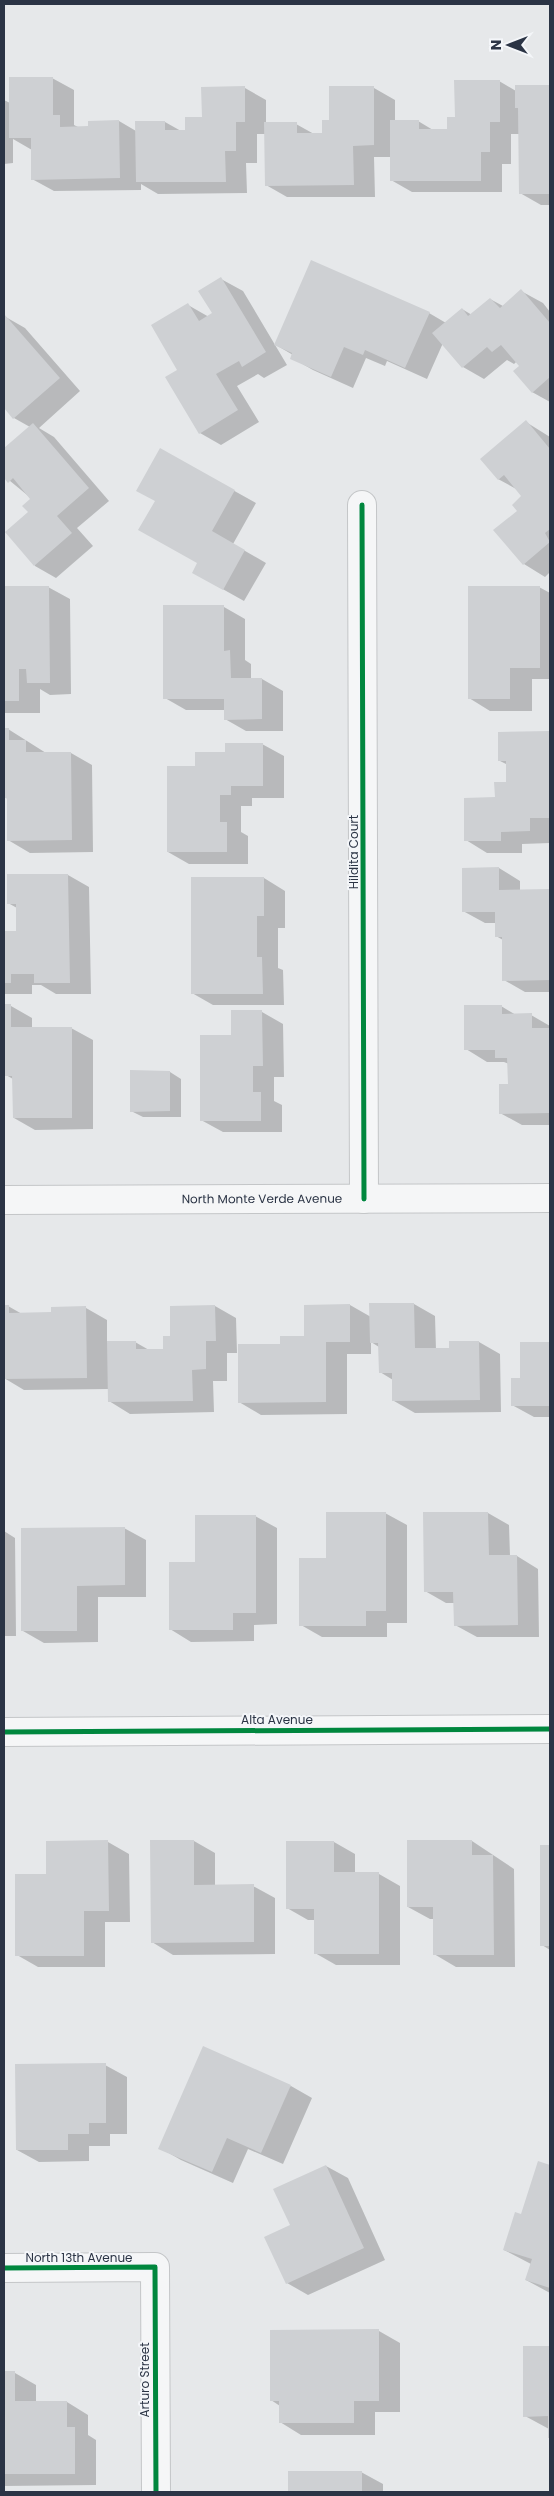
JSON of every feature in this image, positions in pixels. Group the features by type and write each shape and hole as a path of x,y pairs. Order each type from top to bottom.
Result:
{"street":[{"name":"Hildita Court","path":"362,505 364,1199"},
{"name":"North Monte Verde Avenue","path":"4,1200 550,1198"},
{"name":"Alta Avenue","path":"4,1732 550,1729"},
{"name":"North 13th Avenue","path":"4,2268 155,2267"},
{"name":"Arturo Street","path":"155,2267 156,2492"}],"building":[{"path":"9,77 53,77 53,115 60,115 60,127 88,126 88,121 119,120 120,178 31,180 31,138 9,138"},
{"path":"454,80 500,80 500,122 490,122 490,152 481,152 481,181 390,181 390,120 419,120 419,129 447,129 447,117 455,117"},
{"path":"515,85 550,85 550,194 519,194 518,108 515,108"},
{"path":"245,86 245,122 236,122 236,151 225,151 226,182 136,182 135,121 165,121 165,130 185,130 185,117 202,117 201,87"},
{"path":"329,86 374,86 374,145 353,146 354,185 265,186 264,122 297,122 297,133 322,133 322,120 329,120"},
{"path":"311,260 430,312 405,368 365,350 363,355 344,347 331,377 290,359 292,353 274,345"},
{"path":"221,277 266,352 242,367 239,361 216,374 238,410 199,434 165,377 177,370 151,325 188,303 199,321 212,313 198,291"},
{"path":"521,289 550,323 550,377 532,393 513,371 519,366 501,345 492,352 487,347 462,368 432,333 462,308 468,316 490,298 500,308"},
{"path":"4,314 60,378 13,419 4,408"},
{"path":"526,420 550,449 550,529 545,533 550,542 523,565 493,530 517,511 512,505 521,496 504,475 498,480 480,459"},
{"path":"33,423 89,488 57,516 72,533 34,566 5,532 28,512 22,506 30,499 13,478 8,483 4,478 4,448"},
{"path":"160,448 235,490 212,531 245,550 223,590 192,573 197,563 138,530 155,501 136,491"},
{"path":"4,586 49,586 50,683 27,683 26,669 19,669 19,701 4,701"},
{"path":"468,586 540,586 540,668 510,668 510,699 468,699"},
{"path":"163,605 224,605 224,651 230,650 231,678 262,678 262,719 224,720 224,699 163,699"},
{"path":"4,728 9,728 9,740 26,740 26,752 71,752 72,840 7,841 7,798 4,798"},
{"path":"550,731 550,818 530,818 530,831 501,832 501,841 464,841 464,798 495,797 494,782 506,782 506,761 498,761 498,732"},
{"path":"225,743 263,743 263,786 231,786 231,795 220,795 220,822 227,822 227,852 167,852 167,766 195,766 195,752 225,752"},
{"path":"499,867 499,890 550,889 550,980 502,981 502,937 495,937 495,912 462,912 462,868"},
{"path":"7,874 68,874 70,983 34,983 34,974 11,974 11,983 4,983 5,931 16,931 16,904 7,904"},
{"path":"191,877 264,877 264,916 257,916 257,957 262,957 263,994 191,994"},
{"path":"4,1004 11,1004 11,1027 72,1027 72,1118 13,1118 12,1076 5,1076"},
{"path":"464,1005 502,1005 502,1014 532,1013 532,1028 550,1028 550,1113 499,1114 499,1084 508,1084 507,1058 495,1058 495,1050 464,1050"},
{"path":"231,1010 262,1010 263,1066 253,1066 253,1092 261,1092 261,1121 200,1121 200,1035 231,1035"},
{"path":"130,1070 170,1071 170,1111 130,1112"},
{"path":"369,1303 414,1303 415,1348 449,1348 449,1341 479,1341 480,1400 392,1401 392,1373 379,1373 378,1343 370,1343"},
{"path":"350,1304 350,1342 326,1342 326,1402 238,1403 238,1344 280,1344 280,1336 304,1336 304,1305"},
{"path":"4,1305 9,1305 9,1313 51,1312 51,1307 86,1306 87,1378 4,1379"},
{"path":"215,1305 216,1341 206,1341 206,1369 192,1370 193,1401 108,1402 107,1341 136,1341 136,1349 163,1349 163,1336 170,1336 170,1306"},
{"path":"520,1342 550,1342 550,1406 511,1406 511,1378 520,1378"},
{"path":"326,1512 386,1512 386,1611 366,1611 366,1626 299,1626 299,1558 326,1558"},
{"path":"423,1512 488,1512 489,1555 517,1555 518,1625 454,1626 453,1592 424,1592"},
{"path":"195,1515 256,1515 256,1613 233,1613 233,1630 169,1630 169,1562 195,1562"},
{"path":"125,1527 125,1585 77,1586 77,1631 21,1631 21,1528"},
{"path":"108,1840 109,1911 84,1911 84,1956 15,1956 15,1874 46,1874 46,1841"},
{"path":"150,1840 194,1840 194,1885 254,1884 254,1942 151,1943"},
{"path":"407,1840 472,1840 472,1855 493,1855 494,1955 433,1955 433,1907 407,1907"},
{"path":"286,1841 334,1841 334,1872 379,1872 379,1954 314,1954 314,1909 286,1909"},
{"path":"540,1845 550,1845 550,1946 540,1946"},
{"path":"203,2046 291,2085 261,2153 227,2138 212,2172 158,2149"},
{"path":"106,2063 106,2123 89,2123 89,2134 68,2134 68,2150 16,2150 15,2064"},
{"path":"538,2161 550,2165 550,2288 525,2280 532,2259 503,2250 515,2212 521,2214"},
{"path":"326,2165 364,2248 286,2284 264,2237 290,2225 273,2189"},
{"path":"379,2329 379,2401 354,2401 354,2423 279,2423 279,2401 270,2401 270,2330"},
{"path":"523,2346 550,2346 550,2438 548,2438 548,2416 523,2417"},
{"path":"4,2371 15,2371 15,2401 67,2401 67,2427 75,2427 75,2474 4,2474"},
{"path":"288,2471 362,2471 362,2492 288,2492"}],"cycle path":[{"path":"362,505 364,1199"},
{"path":"4,1732 550,1729"},
{"path":"4,2268 155,2267 156,2492"}]}
